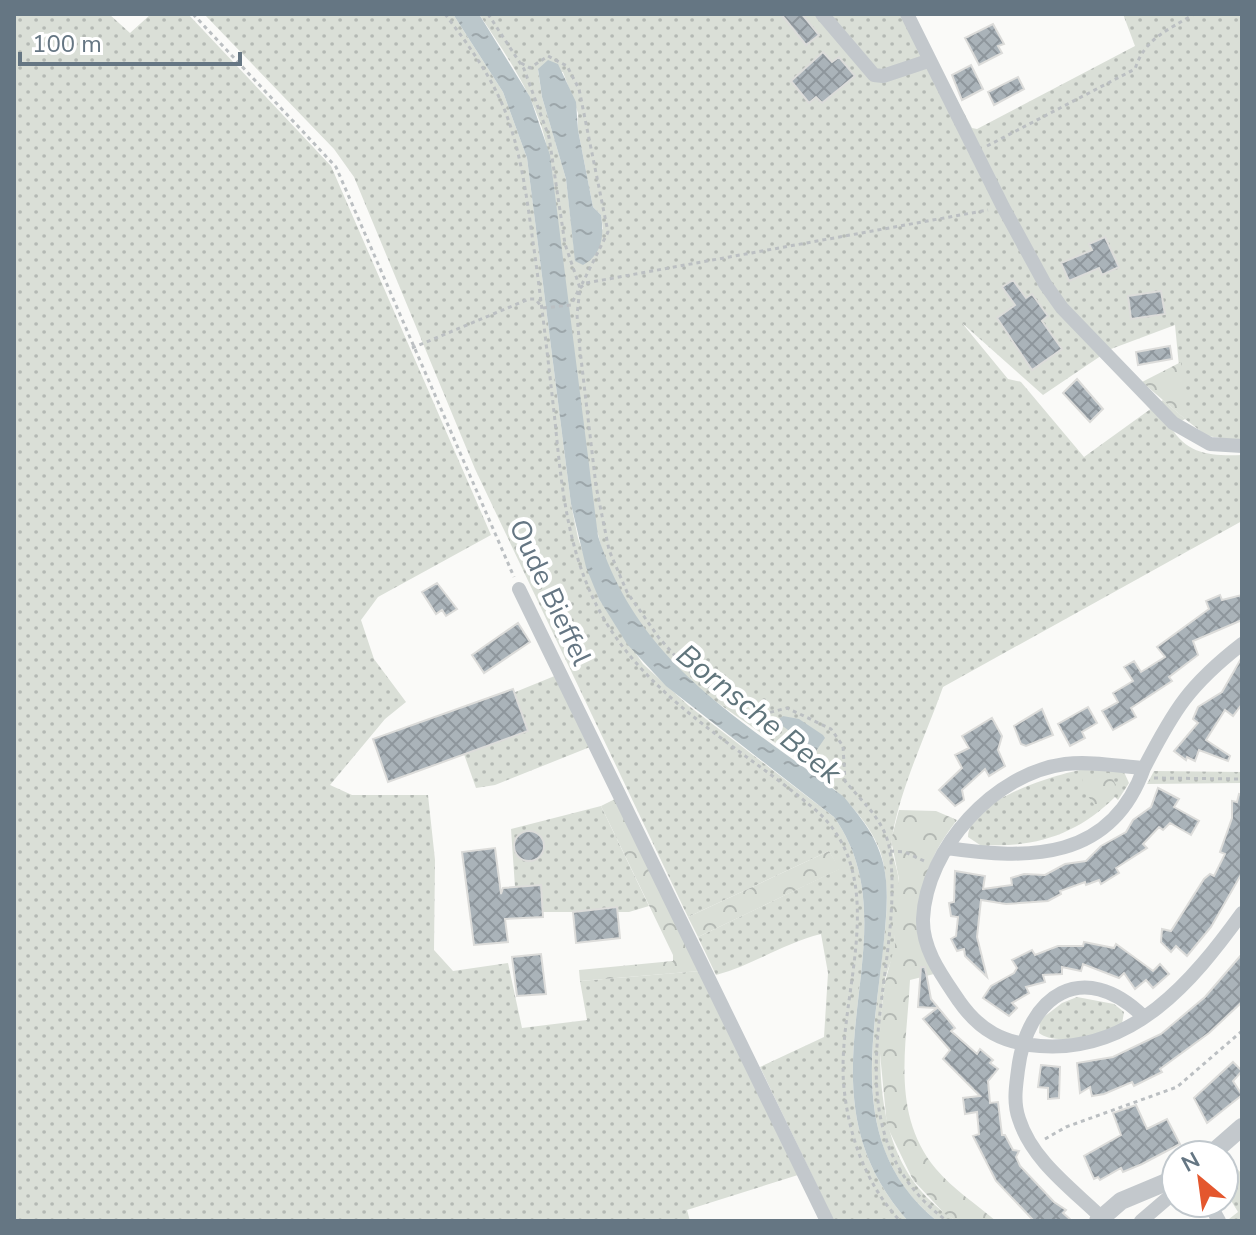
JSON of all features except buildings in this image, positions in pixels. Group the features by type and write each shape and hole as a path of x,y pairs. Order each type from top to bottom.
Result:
{"street":[{"path":"822,14 874,75 883,76 928,61"},
{"path":"907,14 975,153 1045,284 1126,376 1193,437 1210,444 1242,446"},
{"name":"Oude Bieffel","path":"519,589 827,1221"},
{"path":"947,848 1026,856 1078,842 1109,824 1131,799 1174,709 1207,673 1242,644"},
{"path":"1142,773 1064,764 1027,776 996,793 947,848 936,867 923,921 927,944 937,969 972,1020 993,1036 1021,1044 1060,1047 1104,1041 1181,988 1242,913"},
{"path":"1143,1016 1112,992 1076,987 1054,997 1036,1013 1021,1044 1014,1097 1019,1119 1033,1147 1099,1219 1121,1201 1160,1185"},
{"path":"1141,1221 1160,1205"}],"path":[{"name":"Oude Bieffel","path":"193,14 336,167 519,589"},
{"path":"445,14 485,71 503,106 517,146 543,308 563,495 571,542 584,580 607,623 649,677 693,717 809,804 833,826 850,855 857,898 844,1086 852,1131 867,1173 877,1193 900,1221"},
{"path":"488,14 520,63 538,101 549,137 565,244 580,288 577,315 580,350 601,517 609,550 627,592 669,650 741,712 756,716 787,708 831,729 843,746 845,781 876,814 890,851 888,943 875,1058 876,1097 885,1135 902,1171 931,1208 947,1221"},
{"path":"975,153 1135,69 1138,56 1151,41 1194,14"},
{"path":"520,63 530,68 548,56 558,58 567,66 579,89 608,232 571,305 543,308"},
{"path":"580,288 586,283 1003,207"},
{"path":"412,348 529,299 535,299 543,308"},
{"path":"1142,773 1242,779"},
{"path":"890,851 905,852 936,867"},
{"path":"1033,1147 1066,1127 1177,1087 1242,1031"}],"green space":[{"path":"14,14 109,14 130,33 151,14 188,14 331,166 491,535 378,597 361,620 374,659 406,702 385,719 330,785 352,795 428,795 435,860 434,950 453,971 508,963 522,1028 587,1020 580,981 700,971 798,1175 687,1210 690,1221 14,1221"},
{"path":"204,14 453,14 503,92 527,158 571,504 578,538 599,599 643,664 689,706 834,817 857,863 864,911 853,1064 856,1117 873,1169 908,1221 834,1221 760,1067 824,1037 828,973 821,934 716,975 698,937 839,869 829,851 688,917 475,469 354,177 334,149"},
{"path":"479,14 912,14 972,128 977,129 1135,46 1123,14 1242,14 1242,441 1207,436 1185,419 1171,427 1185,443 1201,452 1242,455 1242,521 943,687 896,818 891,843 899,884 895,944 884,985 881,1017 881,1084 895,1146 909,1175 929,1200 957,1221 937,1221 909,1193 890,1162 878,1129 872,1058 887,899 880,851 867,826 825,781 681,673 639,623 614,581 601,546 593,509 545,140 522,83","holes":["538,70 563,72 578,113 578,130 593,207 601,215 603,229 574,249 566,179 542,97","962,323 1043,395 1111,349 1175,325 1184,418 1163,400 1084,457 1021,382 1008,379"]},
{"path":"1181,362 1185,419 1142,382"},
{"path":"557,675 590,747 495,785 476,788 454,726 491,702"},
{"path":"1090,768 1124,772 1129,783 1118,800 1115,797 1088,820 1042,840 990,845 986,849 968,837 972,823 999,800 1038,782"},
{"path":"1154,771 1242,772 1242,783 1147,784"},
{"path":"1109,773 1116,785 1095,806 1083,789 1082,776"},
{"path":"615,799 700,971 580,981 579,970 673,961 673,955 601,806"},
{"path":"601,806 649,906 629,912 543,912 538,888 515,887 511,829"},
{"path":"899,810 936,811 957,820 933,859 924,893 934,974 910,980 905,1078 912,1125 936,1169 996,1221 957,1221 945,1214 913,1180 887,1126 879,1043 884,986 895,945 892,915 899,879 891,840"},
{"path":"829,851 840,869 698,937 688,917"},
{"path":"1077,997 1114,1004 1124,1012 1122,1024 1104,1032 1068,1039 1039,1033 1040,1020 1062,1003"},
{"path":"1240,1172 1242,1174 1242,1221 1229,1219 1240,1219"}],"water":[{"path":"453,14 479,14 530,97 550,155 598,536 616,582 640,621 667,655 732,714 844,797 877,845 886,876 887,901 872,1060 878,1129 890,1162 909,1193 937,1221 908,1221 873,1169 856,1117 853,1064 864,911 857,863 834,817 666,686 627,644 599,599 586,567 571,504 527,158 503,92"},
{"path":"548,60 558,64 576,102 578,130 593,207 601,215 601,243 595,255 583,265 575,261 566,179 542,97 538,69"},
{"path":"783,716 799,719 823,735 825,738 816,751 776,721"}],"water label":[{"name":"Bornsche Beek","path":"759,714"}]}
